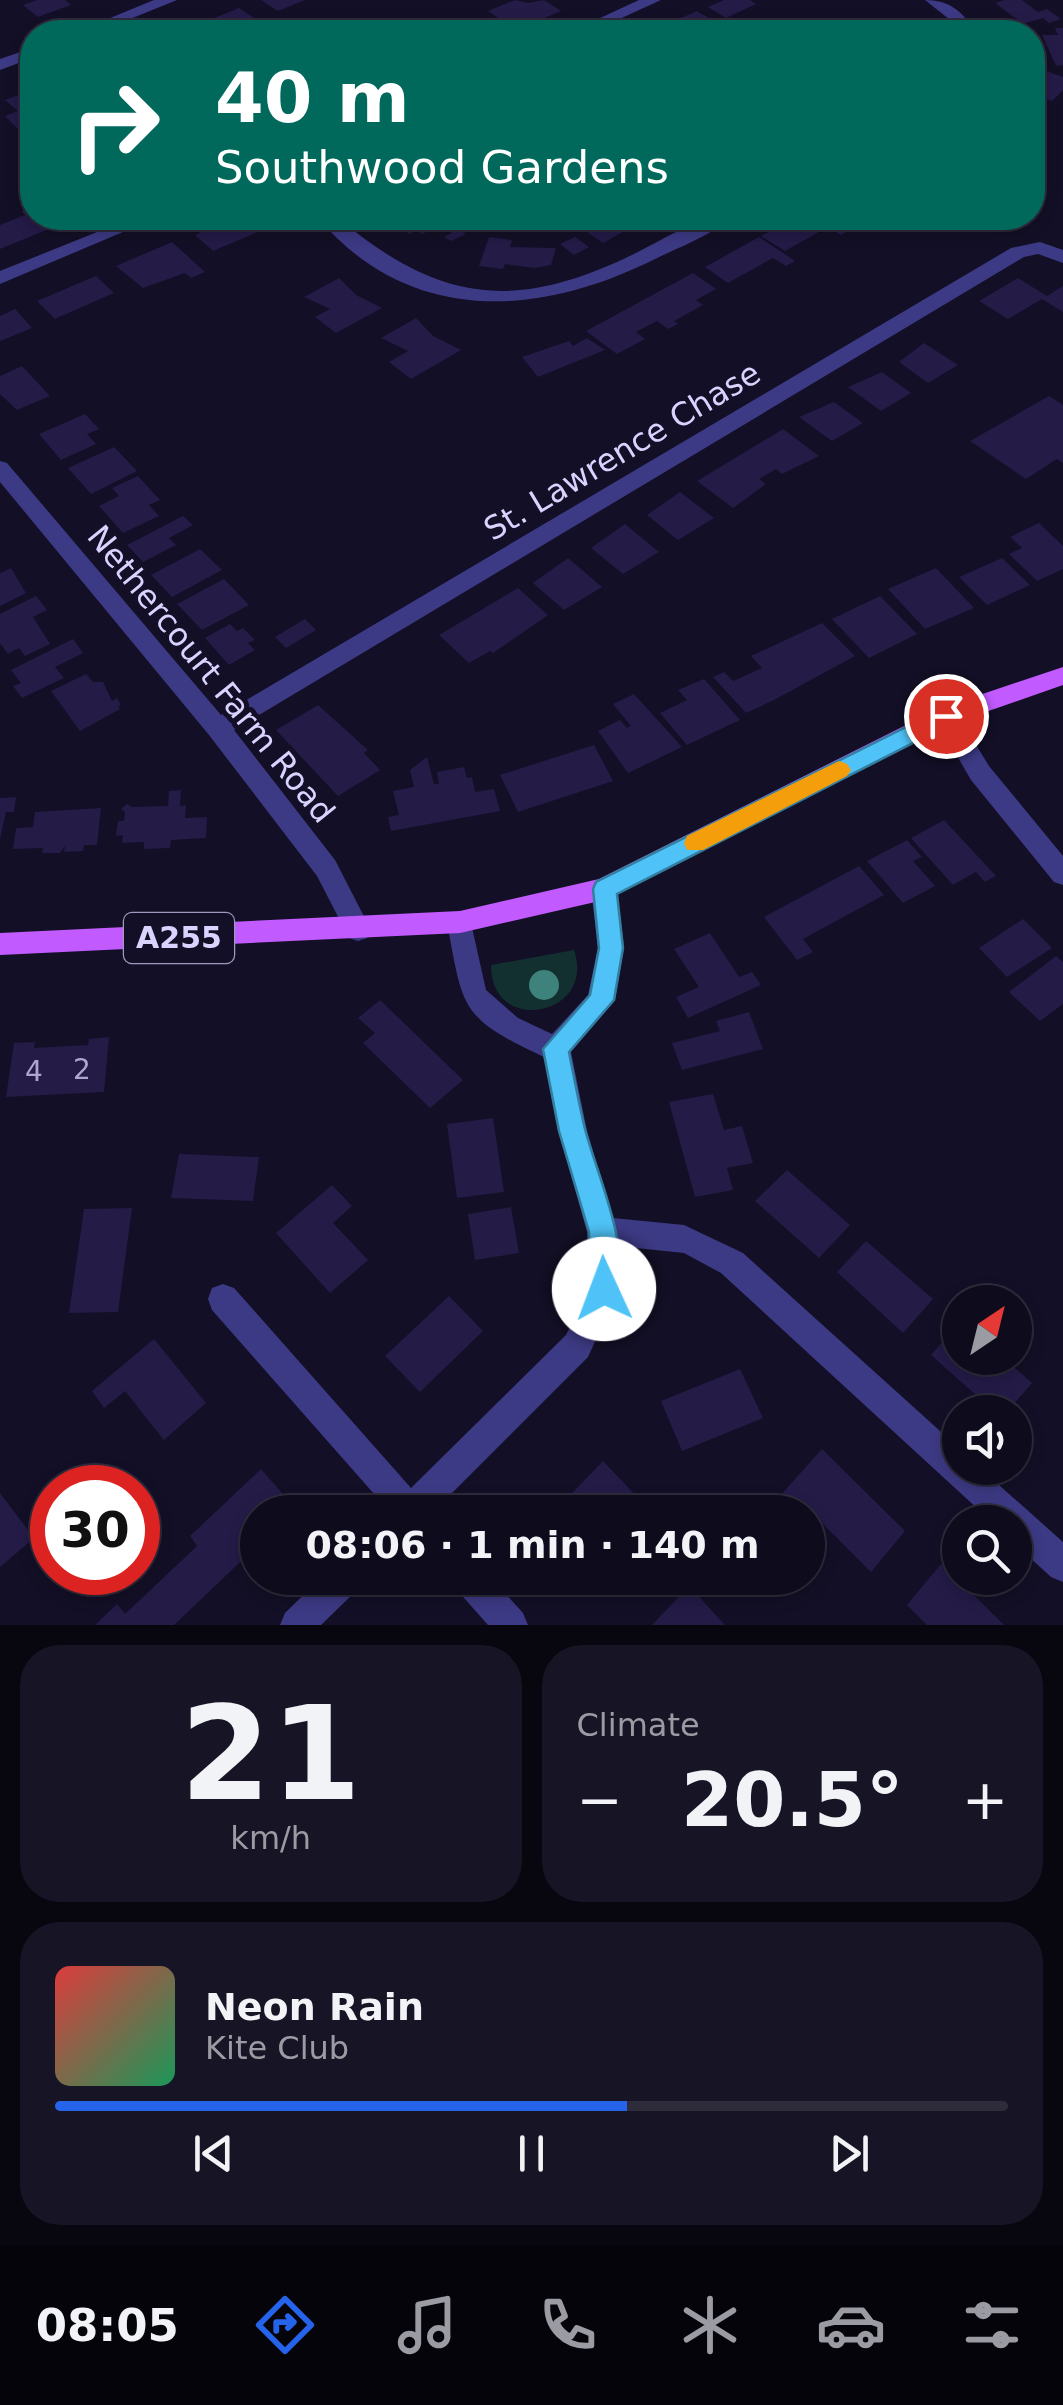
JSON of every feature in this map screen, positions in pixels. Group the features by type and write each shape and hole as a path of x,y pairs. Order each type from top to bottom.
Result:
{"main road":[{"name":"A255","path":"0,944 358,930 460,922 604,889 946,716 1063,676"}],"street":[{"path":"116,20 169,0"},
{"path":"606,20 653,0"},
{"path":"933,0 960,20"},
{"path":"0,278 118,230"},
{"path":"342,230 380,261 420,284 481,298 535,298 595,281 696,230"},
{"name":"St. Lawrence Chase","path":"218,728 1018,252 1040,248 1063,257"},
{"name":"Nethercourt Farm Road","path":"0,468 218,728 326,868 358,930"},
{"path":"946,716 980,773 1063,874"},
{"path":"556,1049 602,1000 611,948 604,889"},
{"path":"460,922 474,996 508,1027 556,1049"},
{"path":"428,1495 577,1346 604,1289 602,1232 572,1131 556,1049"},
{"path":"602,1232 660,1233 695,1240 732,1262 1062,1564"},
{"path":"224,1300 396,1495"},
{"path":"297,1625 328,1595"},
{"path":"484,1595 511,1625"}],"green space":[{"path":"574,950 577,973 571,991 558,1003 541,1009 523,1009 507,1002 495,987 491,965"}],"building":[{"path":"37,0 65,0 71,5 38,17 23,5"},
{"path":"261,0 305,0 278,11"},
{"path":"515,0 544,0 561,11 540,20 501,20 488,11"},
{"path":"724,0 750,0 756,4 726,18 708,7"},
{"path":"1022,0 1038,12 1047,9 1061,19 1049,23 1043,18 1018,20 995,3"},
{"path":"239,8 257,20 210,20"},
{"path":"697,11 709,18 705,20 676,20"},
{"path":"1055,28 1063,28 1063,65 1056,66 1045,35 1058,35"},
{"path":"1045,72 1063,77 1063,90 1052,101 1045,99"},
{"path":"20,94 20,127 5,116 18,111 5,100"},
{"path":"20,217 20,230 46,230 0,249 0,225"},
{"path":"205,230 262,230 213,251 195,235"},
{"path":"447,230 466,234 451,241 444,237 452,233"},
{"path":"584,230 627,230 603,243"},
{"path":"772,230 823,230 785,251 761,236"},
{"path":"489,237 512,240 510,247 556,248 551,265 535,268 505,264 503,269 479,266"},
{"path":"575,237 589,247 574,255 560,244"},
{"path":"759,237 795,261 786,266 773,258 728,283 705,267"},
{"path":"172,242 205,272 191,278 185,273 143,288 116,266"},
{"path":"693,273 716,289 696,300 703,305 674,321 678,324 668,329 657,321 636,332 645,339 617,354 586,331"},
{"path":"96,276 114,293 55,319 37,301"},
{"path":"339,278 356,295 382,308 336,333 315,317 330,309 304,297"},
{"path":"1018,278 1047,296 1063,286 1063,312 1042,299 1008,319 979,301"},
{"path":"15,309 32,328 0,341 0,316"},
{"path":"416,318 433,336 461,350 411,379 389,362 408,351 381,338"},
{"path":"587,338 605,350 538,377 522,357 569,341 573,346"},
{"path":"924,343 958,365 928,383 899,362"},
{"path":"22,366 50,396 17,410 0,394 0,376"},
{"path":"882,372 911,393 881,411 848,387"},
{"path":"1049,396 1063,405 1063,463 1057,459 1026,479 970,441"},
{"path":"834,402 863,423 832,441 799,417"},
{"path":"85,414 99,429 87,434 96,444 61,460 39,434"},
{"path":"783,429 819,456 782,474 776,469 759,479 766,484 733,508 697,481"},
{"path":"114,447 137,471 91,494 68,468"},
{"path":"138,476 160,500 149,505 159,516 123,533 99,506 119,496 112,488"},
{"path":"680,492 714,518 678,540 647,515"},
{"path":"183,516 193,525 169,538 176,545 143,562 127,545"},
{"path":"1039,523 1063,546 1063,569 1037,581 1009,554 1022,548 1010,537"},
{"path":"625,524 659,552 623,574 591,548"},
{"path":"200,549 222,570 172,597 151,575"},
{"path":"568,558 602,587 564,610 533,583"},
{"path":"1002,558 1030,585 987,605 959,577"},
{"path":"11,568 26,593 0,606 0,573"},
{"path":"936,568 974,608 925,629 888,589"},
{"path":"224,579 249,605 202,630 177,604"},
{"path":"518,588 548,615 493,653 469,663 439,635"},
{"path":"36,596 47,610 33,617 50,644 25,656 19,648 8,654 0,643 0,614"},
{"path":"880,596 917,634 869,658 832,619"},
{"path":"305,619 316,630 286,648 275,637"},
{"path":"822,623 855,656 774,700 746,713 713,677 724,672 733,681 762,668 751,656"},
{"path":"230,624 237,631 243,628 255,640 248,643 255,650 229,665 205,638"},
{"path":"73,639 83,653 55,667 64,678 22,698 13,686 21,683 11,670"},
{"path":"86,674 93,682 103,682 112,701 117,698 121,705 80,731 51,691"},
{"path":"704,679 740,720 687,745 660,713 687,700 678,690"},
{"path":"634,694 682,747 628,773 598,731 620,720 627,728 631,726 613,704"},
{"path":"318,705 368,750 364,753 380,770 338,796 276,730"},
{"path":"594,745 613,781 518,812 500,775"},
{"path":"427,757 434,784 439,784 437,772 464,767 467,778 472,777 475,792 494,789 500,811 391,831 388,817 399,815 393,791 414,787 410,770"},
{"path":"181,790 180,806 186,805 185,818 207,817 206,838 171,840 170,848 144,849 144,842 122,843 123,835 116,836 118,821 124,821 125,812 121,809 127,804 168,806 169,791"},
{"path":"16,797 14,812 6,812 0,839 0,798"},
{"path":"101,808 97,845 64,852 65,846 60,853 42,853 43,848 13,849 16,828 33,827 35,812"},
{"path":"944,820 996,876 985,882 976,872 953,885 911,838"},
{"path":"907,840 922,857 913,861 935,886 903,903 867,861"},
{"path":"859,866 884,895 803,939 813,952 797,960 764,917"},
{"path":"1023,919 1052,948 1007,977 979,948"},
{"path":"710,933 739,977 752,972 761,985 688,1018 676,997 699,987 674,949"},
{"path":"1056,956 1063,962 1063,1004 1040,1021 1009,992"},
{"path":"380,1000 463,1080 430,1108 363,1043 375,1033 358,1018"},
{"path":"749,1012 763,1049 682,1070 672,1043 720,1031 716,1021"},
{"path":"109,1037 104,1092 6,1097 14,1043 35,1042 34,1048 88,1045 89,1039"},
{"path":"713,1094 724,1130 742,1126 753,1163 727,1168 733,1190 695,1197 669,1102"},
{"path":"493,1118 504,1192 457,1198 447,1124"},
{"path":"179,1154 259,1157 253,1201 171,1198"},
{"path":"787,1170 850,1225 819,1258 755,1201"},
{"path":"332,1185 352,1206 333,1223 368,1260 330,1293 276,1233"},
{"path":"511,1207 519,1253 475,1260 468,1214"},
{"path":"132,1208 118,1312 69,1313 84,1209"},
{"path":"866,1241 933,1299 903,1333 837,1272"},
{"path":"449,1296 483,1331 420,1392 385,1356"},
{"path":"154,1339 206,1403 164,1440 125,1391 104,1408 92,1391"},
{"path":"942,1342 942,1365 931,1355"},
{"path":"740,1369 763,1418 682,1451 661,1401"},
{"path":"953,1375 1023,1375 1032,1383 1022,1395 976,1395"},
{"path":"822,1449 905,1531 871,1572 825,1526 825,1495 781,1495"},
{"path":"603,1461 635,1495 570,1495"},
{"path":"261,1469 284,1495 240,1495 240,1562 174,1625 95,1625 117,1604 125,1614 145,1595 160,1595 160,1581 197,1546 190,1536"},
{"path":"0,1493 30,1533 30,1541 0,1567"},
{"path":"941,1564 942,1595 973,1595 1004,1625 927,1625 907,1605"},
{"path":"680,1595 697,1595 725,1625 652,1625"}],"slow traffic":[{"path":"695,843 839,770"}],"route":[{"path":"604,1289 602,1232 572,1131 556,1049 602,1000 611,948 604,889 946,716"}]}
